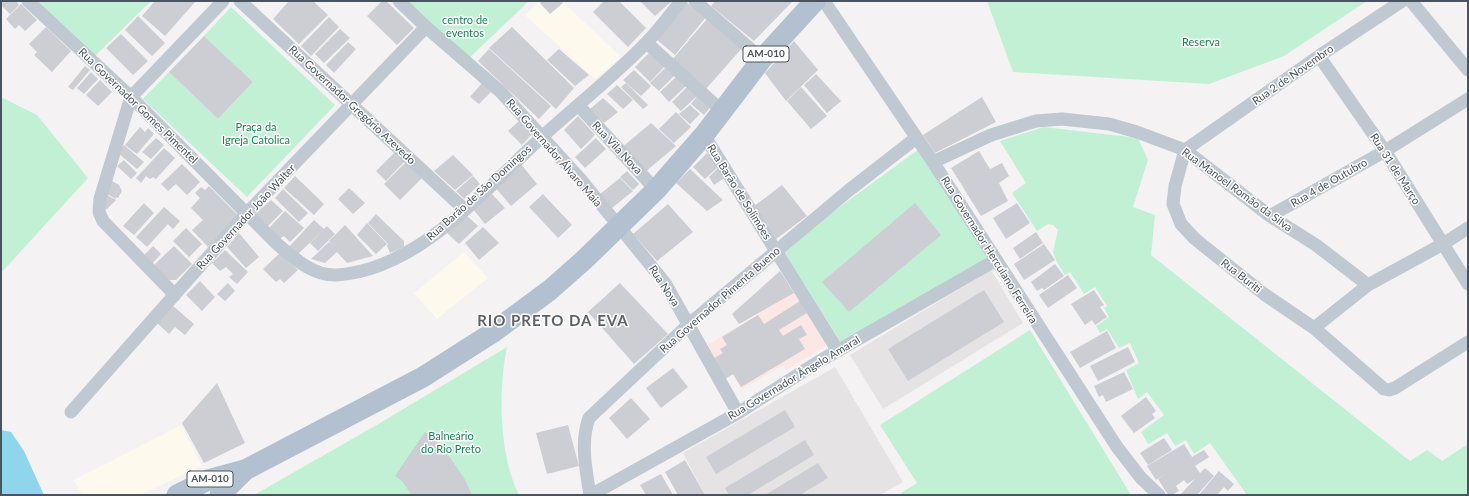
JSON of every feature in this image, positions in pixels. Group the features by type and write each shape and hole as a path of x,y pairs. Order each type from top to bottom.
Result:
{"main road":[{"name":"AM-010","path":"177,495 208,480 245,470 438,369 492,333 550,290 584,260 656,190 704,135 762,58 815,1"},
{"name":"AM-010","path":"220,495 245,470"}],"street":[{"name":"Rua Governador Gomes Pimentel","path":"28,1 131,97 246,214"},
{"path":"175,295 111,231 103,221 100,212 104,184 131,97 223,1"},
{"name":"Rua Governador Gregório Azevedo","path":"240,1 464,209"},
{"name":"Rua Governador Álvaro Maia","path":"399,1 426,28 501,92 543,136 618,226"},
{"name":"Rua Barão de São Domingos","path":"246,214 297,261 313,270 335,275 362,271 392,262 424,242 464,209 543,136 579,106 647,43 681,1"},
{"path":"695,1 762,58"},
{"name":"Rua Governador Herculano Ferreira","path":"824,1 933,162 1117,448 1140,478 1159,495"},
{"name":"Rua 2 de Novembro","path":"1185,150 1319,56 1402,1"},
{"path":"1411,1 1468,70"},
{"name":"Rua Governador João Walter","path":"71,412 246,214 426,28"},
{"path":"647,43 722,111"},
{"name":"Rua 31 de Março","path":"1319,56 1385,151 1468,284"},
{"name":"Rua 4 de Outubro","path":"1270,216 1385,151 1468,99"},
{"name":"Rua Vila Nova","path":"579,106 656,190"},
{"name":"Rua Manoel Romão da Silva","path":"933,162 991,135 1036,121 1062,119 1109,124 1185,150 1270,216 1316,245 1368,284"},
{"name":"Rua Barão de Solimões","path":"704,135 838,351"},
{"name":"Rua Governador Pimenta Bueno","path":"591,495 585,460 585,428 589,418 688,325 776,251 916,138"},
{"name":"Rua Buriti","path":"1185,150 1175,186 1174,204 1181,224 1195,239 1264,294 1314,328 1377,384 1389,390 1468,342"},
{"name":"Rua Nova","path":"618,226 665,284 738,413"},
{"path":"1314,328 1368,284 1443,244 1468,228"},
{"name":"Rua Governador Ângelo Amaral","path":"591,495 738,413 838,351 996,260"}],"shaded area":[{"path":"540,1 562,1 621,57 595,79 525,15"},
{"path":"464,252 488,278 437,319 414,293"},
{"path":"991,270 1023,323 883,409 850,355"},
{"path":"796,291 828,345 786,370 783,365 742,389 733,375 724,380 704,347"},
{"path":"835,367 903,482 880,495 705,495 683,453"},
{"path":"181,425 202,466 140,495 82,495 74,480"}],"green space":[{"path":"37,1 151,1 95,56"},
{"name":"centro de eventos","path":"403,1 529,1 466,61"},
{"name":"Reserva","path":"987,1 1367,1 1284,56 1209,84 1013,72"},
{"name":"Praça da Igreja Catolica","path":"231,7 335,105 247,197 143,99 169,72 218,119 253,82 204,36"},
{"path":"1,97 37,115 88,178 1,273"},
{"path":"1044,127 1138,138 1148,160 1133,207 1155,215 1151,255 1410,461 1427,450 1442,461 1468,444 1468,495 1247,495 1210,443 1194,454 1186,440 1175,446 1167,433 1148,444 1141,432 1164,415 1147,392 1138,399 1126,370 1139,363 1130,343 1119,348 1107,329 1100,333 1096,326 1109,317 1104,308 1107,306 1095,287 1084,294 1070,272 1065,275 1053,252 1058,230 1053,225 1048,224 1037,231 1012,193 1026,183 1000,141"},
{"path":"919,149 989,257 843,346 782,249"},
{"path":"1030,330 1131,495 902,495 901,493 917,483 880,425"},
{"name":"Balneário do Rio Preto","path":"507,347 502,383 502,422 507,461 512,479 519,495 254,495 375,426"}],"water":[{"path":"1,430 11,432 24,451 44,495 1,495"}],"building":[{"path":"1,1 16,1 19,5 10,14 1,5"},
{"path":"155,1 196,1 165,36 142,16"},
{"path":"289,1 313,1 328,15 299,44 273,19"},
{"path":"382,1 386,1 414,28 397,45 367,16"},
{"path":"542,1 561,1 563,3 550,14 540,3"},
{"path":"604,1 619,1 646,28 628,47 593,12"},
{"path":"640,1 672,1 655,16"},
{"path":"685,1 706,17 675,55 655,38"},
{"path":"715,1 793,1 754,41 711,6"},
{"path":"21,4 37,20 25,31 19,25 15,29 6,19"},
{"path":"138,16 165,43 152,56 125,30"},
{"path":"329,17 339,27 311,56 301,46"},
{"path":"707,19 743,47 705,90 671,61"},
{"path":"46,27 71,51 52,72 34,55 37,52 29,44"},
{"path":"512,27 574,88 556,109 489,48"},
{"path":"340,29 350,38 324,63 315,54"},
{"path":"121,34 148,61 133,75 106,48"},
{"path":"204,36 253,82 218,119 169,72"},
{"path":"794,41 818,70 786,101 765,73"},
{"path":"348,42 356,49 334,73 326,65"},
{"path":"489,49 551,106 539,119 478,61"},
{"path":"559,49 589,75 575,86 547,60"},
{"path":"651,51 666,65 650,82 635,67"},
{"path":"85,66 90,70 73,90 68,87"},
{"path":"667,66 676,74 659,91 650,83"},
{"path":"634,70 651,86 641,96 623,80"},
{"path":"91,72 98,79 84,94 77,88"},
{"path":"816,74 841,101 827,113 804,85"},
{"path":"677,76 687,85 669,102 660,92"},
{"path":"100,80 112,92 98,106 86,95"},
{"path":"482,83 491,92 479,104 470,97"},
{"path":"626,83 648,105 643,109 621,87"},
{"path":"617,85 633,100 623,109 607,94"},
{"path":"687,87 697,96 681,111 672,102"},
{"path":"801,87 827,116 811,129 787,101"},
{"path":"699,94 712,105 704,115 691,104"},
{"path":"982,97 996,122 935,153 923,135"},
{"path":"603,98 618,112 604,123 590,109"},
{"path":"690,105 700,114 690,124 679,114"},
{"path":"676,112 691,127 674,143 659,129"},
{"path":"578,116 595,135 581,149 564,130"},
{"path":"519,121 532,134 522,145 508,131"},
{"path":"651,123 676,146 644,173 620,149"},
{"path":"140,127 145,132 148,128 154,134 137,154 125,145"},
{"path":"156,138 164,145 151,159 142,152"},
{"path":"596,138 606,149 585,168 575,157"},
{"path":"124,145 144,162 137,169 118,153"},
{"path":"164,148 175,158 156,179 153,177 150,179 146,176 141,183 136,178"},
{"path":"396,151 406,160 386,181 376,171"},
{"path":"979,151 990,169 1002,163 1009,176 999,183 1008,201 981,216 951,168"},
{"path":"707,153 719,166 705,179 693,167"},
{"path":"453,155 473,175 455,190 434,171"},
{"path":"124,160 137,173 131,179 117,166"},
{"path":"407,161 423,177 400,200 384,184"},
{"path":"182,164 200,182 187,195 176,184 168,191 161,184"},
{"path":"521,164 537,184 511,206 495,187"},
{"path":"719,167 726,177 714,185 709,177"},
{"path":"690,169 723,200 707,211 676,183"},
{"path":"627,171 639,184 633,190 620,177"},
{"path":"295,176 324,204 314,215 284,188"},
{"path":"473,176 480,184 464,199 456,191"},
{"path":"620,178 633,191 612,208 600,194"},
{"path":"112,181 119,185 122,191 116,199 107,194"},
{"path":"782,185 807,216 776,239 753,207"},
{"path":"209,186 239,216 208,247 192,230 203,220 191,208 200,198 195,193 201,187 205,190"},
{"path":"349,188 365,203 353,214 338,199"},
{"path":"283,189 308,213 299,222 275,198"},
{"path":"492,194 505,208 485,224 473,209"},
{"path":"543,194 572,225 558,238 529,207"},
{"path":"107,195 116,200 107,209 104,208"},
{"path":"271,200 283,211 265,229 253,216"},
{"path":"144,203 154,213 134,235 123,226"},
{"path":"915,203 941,235 849,312 822,282"},
{"path":"1017,203 1030,223 1006,239 993,218"},
{"path":"668,204 693,232 657,261 633,234"},
{"path":"164,207 180,221 173,229 168,224 147,247 136,237"},
{"path":"285,211 304,228 290,242 284,236 279,239 268,229"},
{"path":"376,214 404,241 404,247 390,253 387,246 388,244 368,223"},
{"path":"465,214 478,226 459,244 446,232"},
{"path":"314,220 324,229 296,256 288,248"},
{"path":"367,223 387,244 376,254 357,235"},
{"path":"345,225 373,256 347,263 337,252 325,263 311,259 329,242 333,246 329,241"},
{"path":"327,226 335,234 318,251 310,243"},
{"path":"483,227 499,243 479,260 465,243"},
{"path":"186,228 202,244 189,257 173,241"},
{"path":"1036,232 1043,243 1020,259 1013,248"},
{"path":"239,233 259,257 246,268 227,247"},
{"path":"1044,244 1055,260 1024,280 1014,264"},
{"path":"153,246 161,254 151,265 142,257"},
{"path":"174,246 192,264 176,280 169,280 154,265"},
{"path":"225,250 248,272 237,284 229,277 233,274 226,267 220,271 212,263"},
{"path":"280,253 298,270 284,283 280,279 276,282 263,269"},
{"path":"1055,264 1064,276 1044,290 1042,288 1037,291 1031,282"},
{"path":"780,271 794,293 739,324 732,314"},
{"path":"1068,275 1077,288 1048,308 1039,295"},
{"path":"200,281 215,297 202,311 186,295"},
{"path":"228,283 235,291 225,301 217,294"},
{"path":"620,283 668,334 634,364 588,312"},
{"path":"984,290 1004,322 908,381 888,349"},
{"path":"1094,290 1104,305 1100,307 1107,317 1095,325 1092,320 1085,325 1071,304"},
{"path":"800,301 807,313 779,330 783,336 801,325 807,335 799,339 805,349 741,387 733,374 725,379 713,359 723,353 720,349 727,345 722,337 758,315 764,324"},
{"path":"172,305 194,324 185,335 175,327 169,334 157,323"},
{"path":"1107,331 1116,348 1080,368 1070,352"},
{"path":"1128,347 1135,362 1098,381 1090,366"},
{"path":"673,368 688,387 661,408 646,388"},
{"path":"1124,372 1133,389 1106,402 1103,395 1099,397 1094,386"},
{"path":"217,383 245,443 204,463 182,423"},
{"path":"1146,397 1156,411 1152,414 1155,418 1134,433 1121,416"},
{"path":"631,398 650,419 627,439 609,418"},
{"path":"785,410 795,427 716,474 706,457"},
{"path":"568,425 579,466 547,474 536,433"},
{"path":"425,432 432,436 449,456 464,478 472,495 412,495 402,481 395,476"},
{"path":"1164,438 1172,450 1148,465 1140,453"},
{"path":"805,440 814,455 748,495 729,495 725,488"},
{"path":"1184,444 1192,457 1204,450 1209,457 1195,466 1200,473 1205,468 1214,476 1197,495 1180,495 1195,479 1187,484 1184,480 1176,486 1179,491 1172,495 1168,495 1158,479 1167,473 1156,480 1147,466"},
{"path":"685,460 705,495 678,495 665,472"},
{"path":"818,463 828,478 800,495 765,495"},
{"path":"1219,471 1234,484 1228,491 1224,487 1217,495 1199,495"},
{"path":"661,474 673,495 646,495 640,485"}],"district":[{"name":"RIO PRETO DA EVA","path":"553,321"}]}
